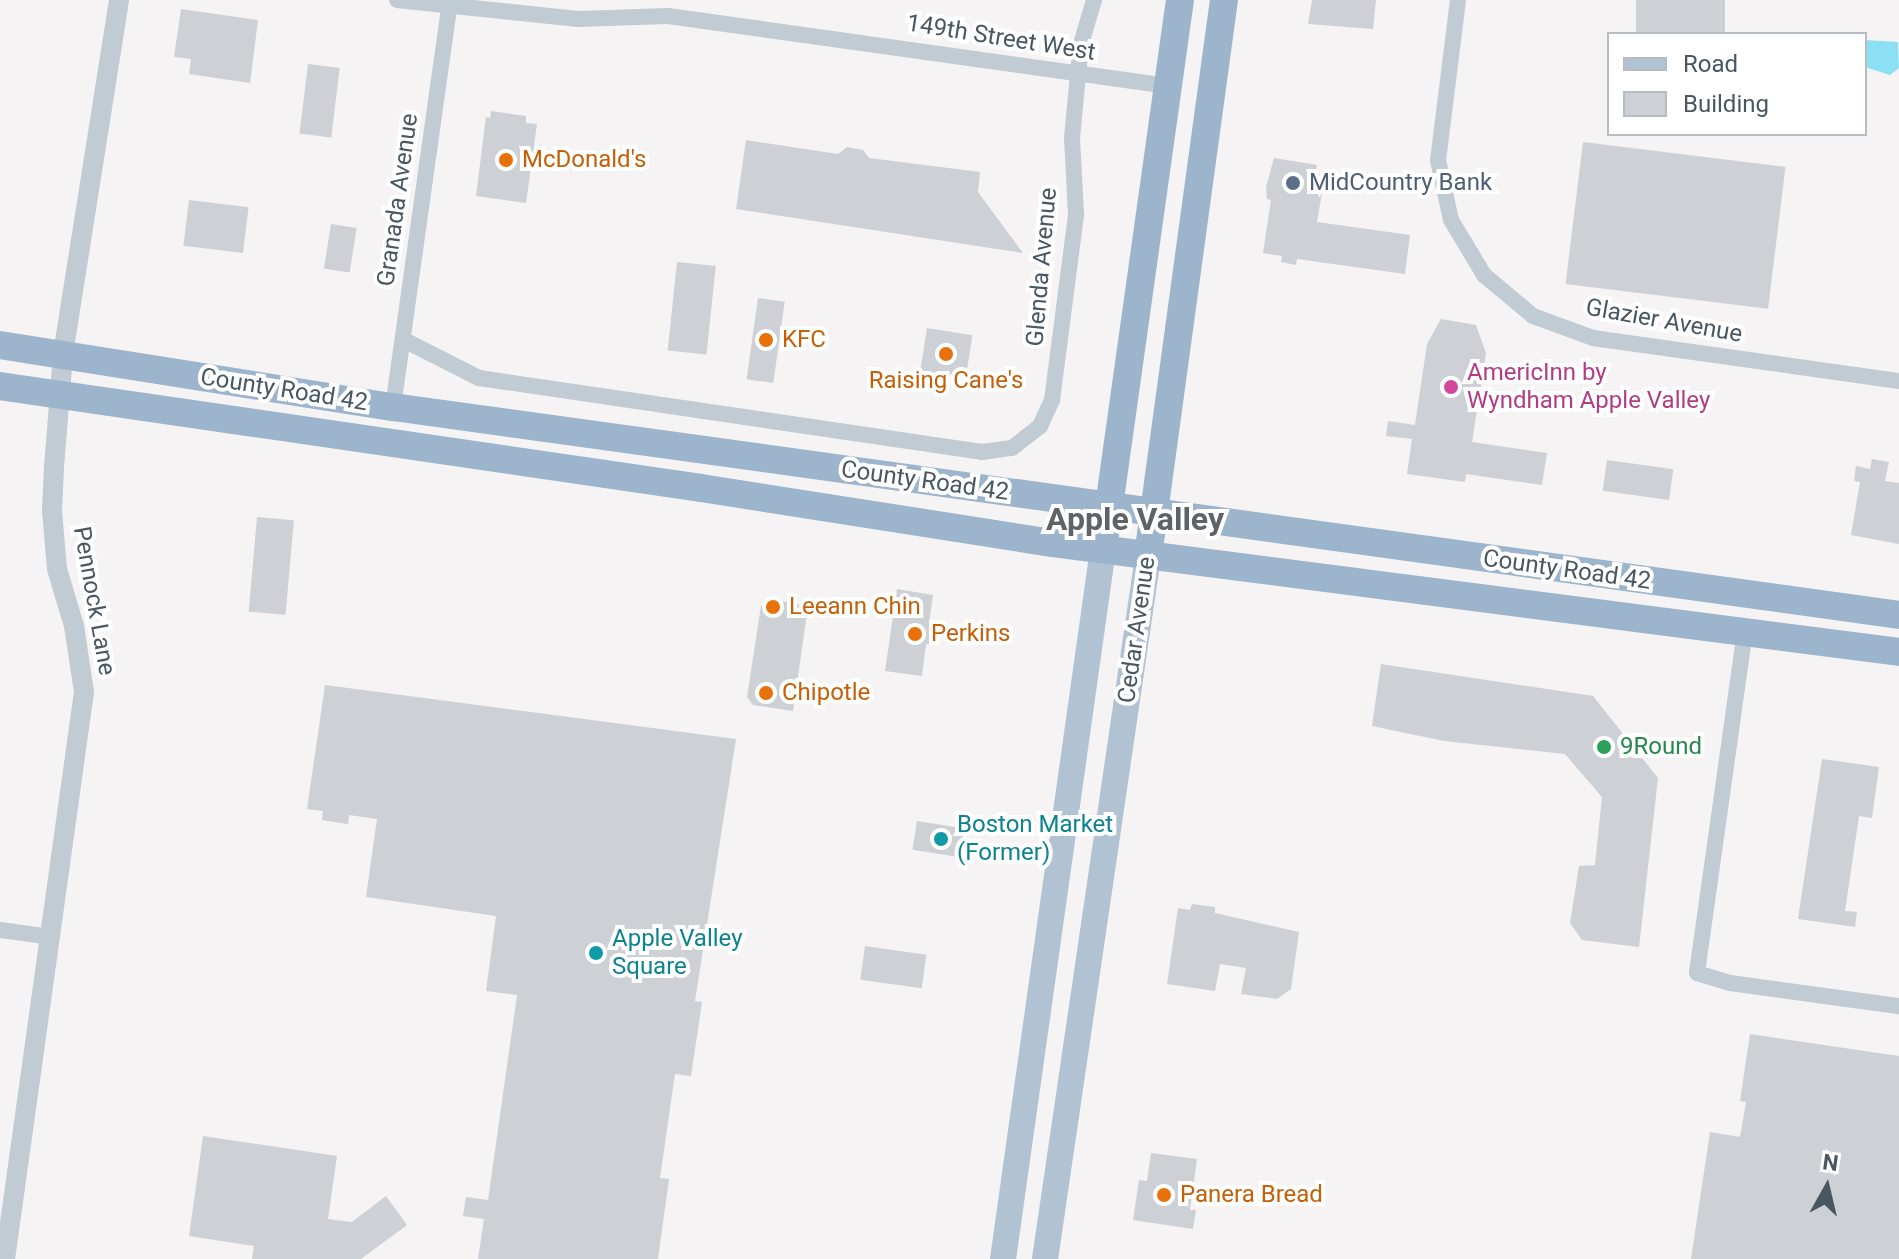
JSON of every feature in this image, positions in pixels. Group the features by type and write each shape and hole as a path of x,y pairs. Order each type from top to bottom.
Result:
{"highway":[{"name":"Cedar Avenue","path":"1103,549 1180,0"},
{"name":"Cedar Avenue","path":"1148,556 1224,0"},
{"name":"County Road 42","path":"0,345 393,407 1899,615"},
{"name":"County Road 42","path":"0,386 1148,556 1899,652"}],"main road":[{"name":"Cedar Avenue","path":"1003,1259 1103,549"},
{"name":"Cedar Avenue","path":"1045,1259 1148,556"}],"street":[{"name":"Pennock Lane","path":"5,1259 7,1193 51,937 84,692 74,626 57,569 52,511 63,354 119,0"},
{"name":"149th Street West","path":"397,0 578,19 668,16 1168,86"},
{"name":"Glenda Avenue","path":"404,340 479,378 982,452 1012,448 1040,426 1052,400 1076,214 1072,138 1081,44 1094,0"},
{"name":"Glazier Avenue","path":"1458,0 1438,160 1451,220 1484,275 1533,316 1593,338 1899,381"},
{"name":"Granada Avenue","path":"393,407 449,4"},
{"path":"1745,631 1697,973 1730,983 1899,1006"},
{"path":"0,930 51,937"}],"water":[{"path":"1867,40 1898,42 1899,68 1890,75 1867,68"}],"building":[{"path":"1312,0 1376,0 1373,29 1308,24"},
{"path":"1636,0 1725,0 1725,32 1636,32"},
{"path":"181,9 258,20 250,83 189,74 191,59 174,57"},
{"path":"308,64 340,68 331,137 299,133"},
{"name":"McDonald's","path":"491,111 526,116 526,123 537,124 526,203 476,196 486,117 490,118"},
{"path":"746,140 838,154 847,147 863,150 869,158 980,172 978,192 1023,253 736,209"},
{"path":"1583,142 1785,167 1768,309 1566,284"},
{"path":"1274,158 1317,165 1316,174 1325,175 1317,222 1410,235 1405,274 1297,259 1296,265 1281,262 1282,256 1263,253 1271,200 1267,199 1266,187"},
{"path":"189,200 249,207 243,253 183,246"},
{"path":"331,224 357,228 350,273 324,268"},
{"path":"677,262 716,266 706,355 668,351"},
{"name":"KFC","path":"758,298 785,302 773,383 747,379"},
{"name":"AmericInn by Wyndham Apple Valley","path":"1441,319 1476,325 1486,353 1472,442 1547,453 1542,485 1466,474 1465,482 1407,474 1412,439 1386,436 1388,421 1415,425 1427,344"},
{"path":"927,328 972,335 966,378 920,370"},
{"path":"1872,459 1889,462 1885,481 1899,483 1899,544 1851,535 1860,482 1854,481 1856,466 1870,469"},
{"path":"1607,460 1673,469 1669,500 1603,491"},
{"path":"257,517 294,520 286,615 249,612"},
{"name":"Perkins","path":"897,589 933,595 929,623 941,624 938,645 926,644 922,676 885,671"},
{"path":"769,599 808,606 793,711 753,705 747,697 761,606"},
{"path":"1381,664 1593,696 1658,778 1639,947 1582,940 1570,923 1579,866 1595,865 1602,797 1565,754 1444,741 1372,726"},
{"name":"Apple Valley Square","path":"325,685 736,739 695,1001 702,1002 691,1076 675,1074 660,1178 669,1179 658,1259 478,1259 484,1219 463,1216 466,1197 488,1200 517,995 486,991 496,916 366,897 377,819 349,815 348,824 322,820 323,811 307,809"},
{"path":"1822,759 1879,767 1872,818 1859,816 1845,911 1857,912 1855,927 1798,919"},
{"name":"Boston Market (Former)","path":"917,821 969,829 965,858 912,850"},
{"path":"1192,904 1215,907 1215,913 1299,932 1291,989 1277,999 1241,994 1246,968 1220,964 1215,991 1167,984 1178,908 1190,910"},
{"path":"865,946 926,955 922,988 860,980"},
{"path":"1750,1034 1899,1056 1899,1259 1691,1259 1710,1132 1740,1137 1746,1102 1740,1101"},
{"path":"203,1136 337,1156 328,1219 352,1222 386,1196 407,1225 361,1259 252,1259 254,1246 189,1236"},
{"name":"Panera Bread","path":"1151,1153 1197,1159 1190,1210 1196,1210 1193,1229 1133,1220 1139,1180 1147,1181"}],"place":[{"name":"McDonald's","path":"506,160"},
{"name":"MidCountry Bank","path":"1293,183"},
{"name":"KFC","path":"766,340"},
{"name":"Raising Cane's","path":"946,354"},
{"name":"AmericInn by Wyndham Apple Valley","path":"1451,387"},
{"name":"Leeann Chin","path":"773,607"},
{"name":"Perkins","path":"915,634"},
{"name":"Chipotle","path":"766,693"},
{"name":"9Round","path":"1604,747"},
{"name":"Boston Market (Former)","path":"941,839"},
{"name":"Apple Valley Square","path":"596,953"},
{"name":"Panera Bread","path":"1164,1195"}],"district":[{"name":"Apple Valley","path":"1135,519"}]}
